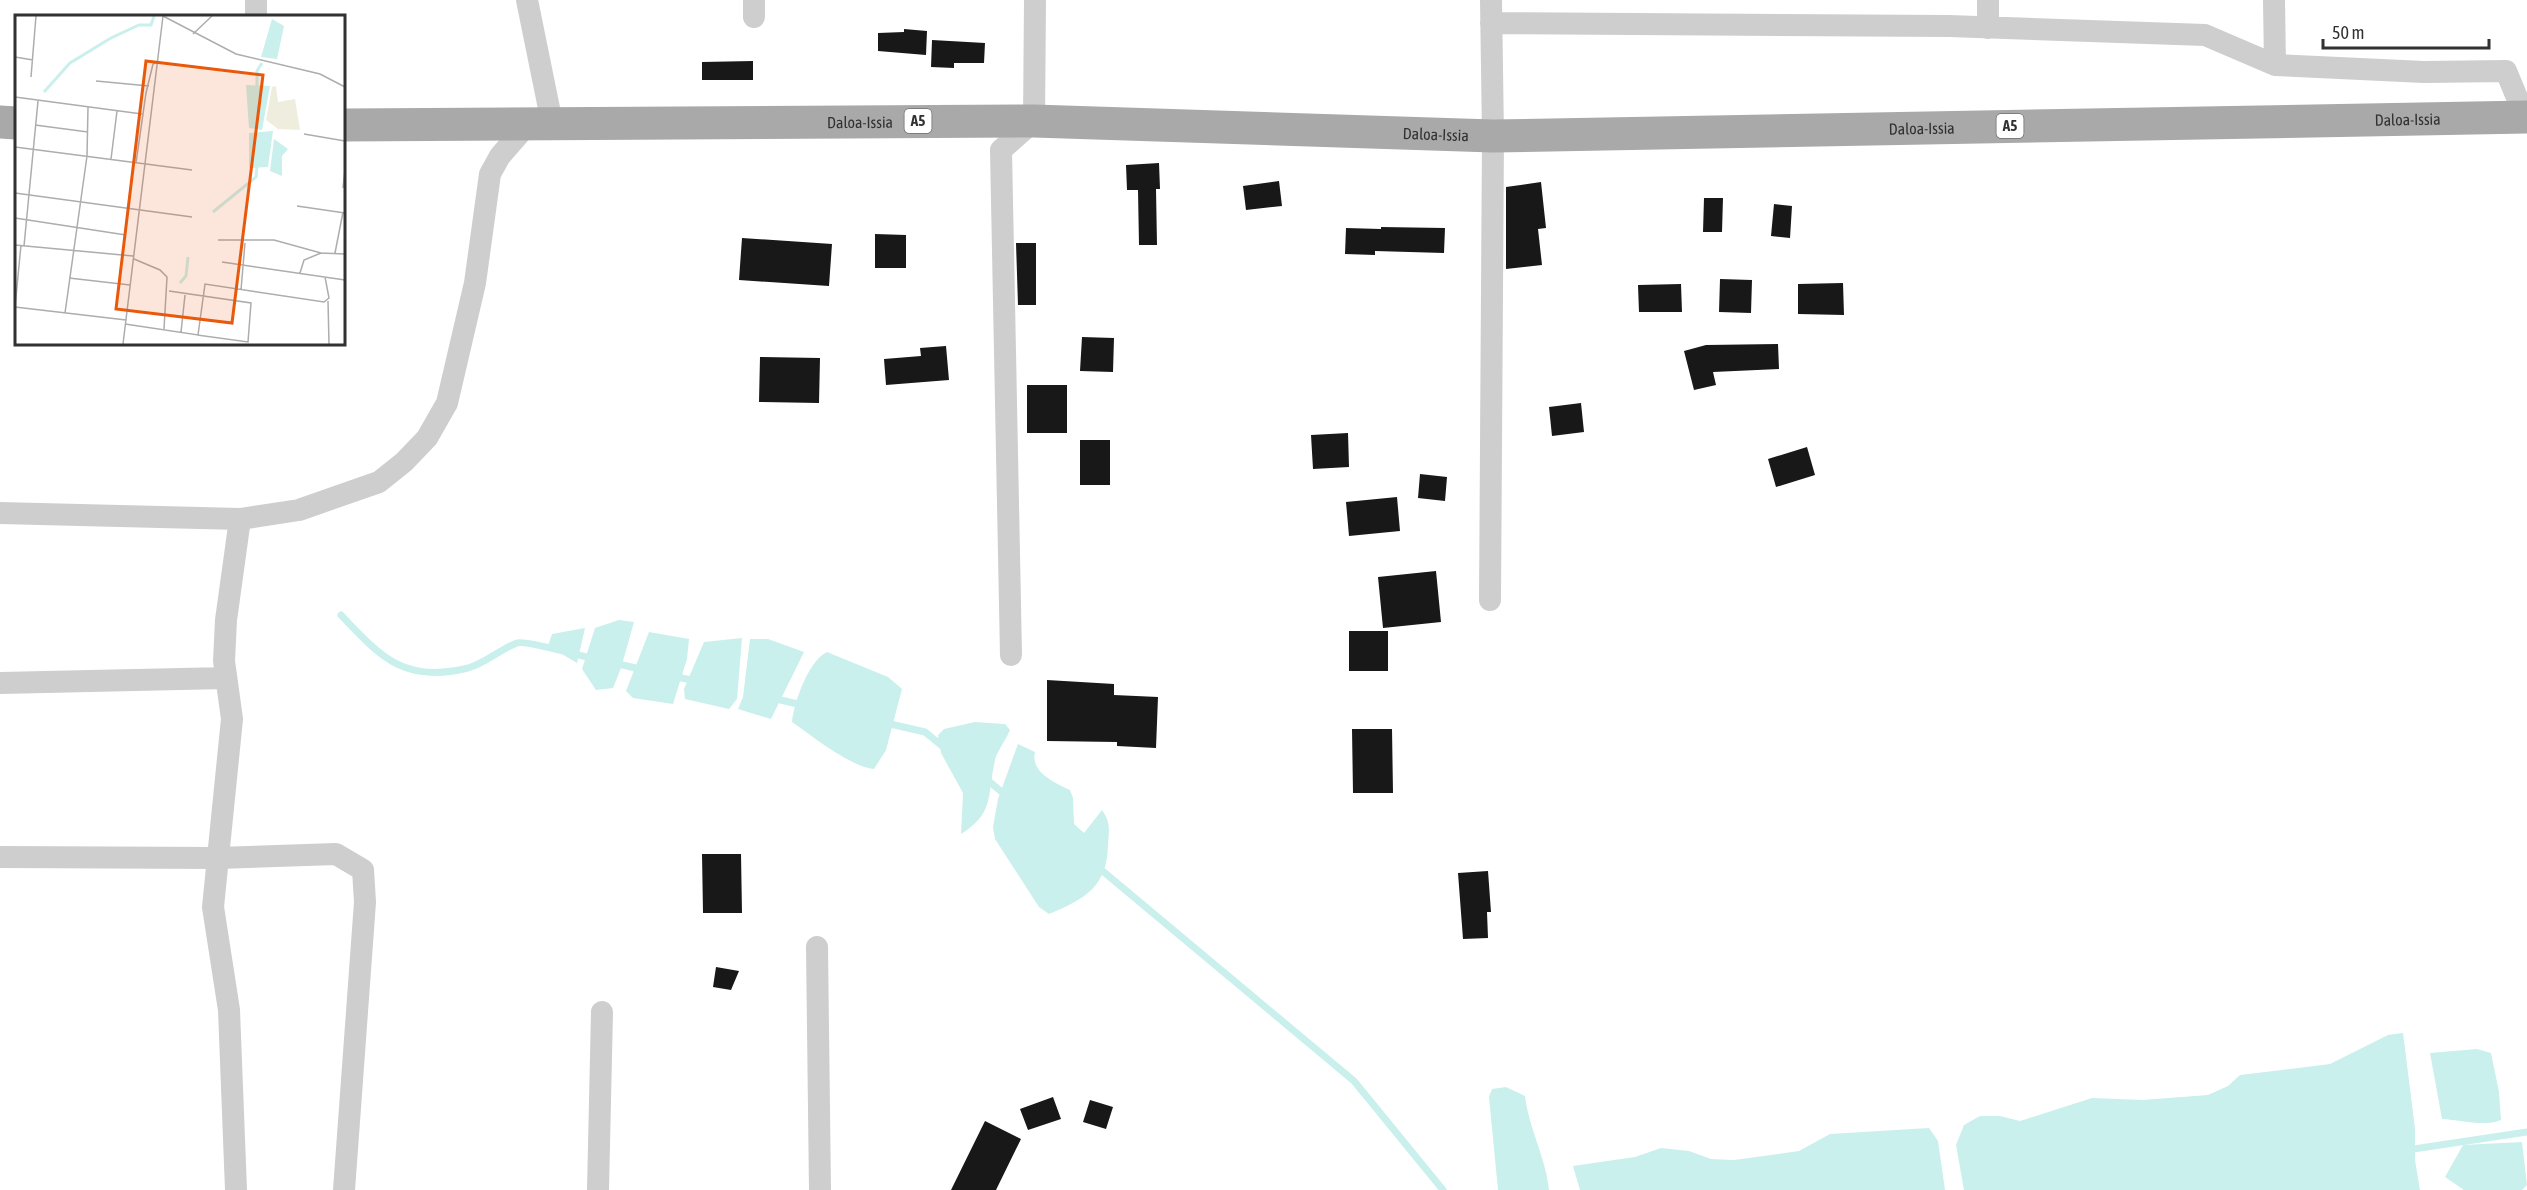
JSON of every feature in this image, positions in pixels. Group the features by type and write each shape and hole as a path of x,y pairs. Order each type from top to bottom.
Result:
{"main road":[{"name":"Daloa-Issia","path":"345,125 1034,121 1493,135 2526,117"},
{"path":"0,122 15,123"}],"street":[{"path":"0,513 240,519 299,510 379,482 404,462 427,438 447,403 458,365 475,283 490,174 500,156 540,123 527,0"},
{"path":"1011,655 1001,150 1034,121 1035,0"},
{"path":"1490,600 1493,135 1491,0"},
{"path":"1988,0 1988,27"},
{"path":"2274,0 2276,65"},
{"path":"1491,23 1988,27 2205,36 2276,65 2401,71 2506,71 2526,117"},
{"path":"236,1190 229,1010 213,907 232,719 224,661 226,620 240,519"},
{"path":"0,683 226,678"},
{"path":"0,857 218,858 336,854 363,870 365,902 344,1190"},
{"path":"817,947 820,1190"},
{"path":"598,1190 602,1012"}],"water":[{"path":"619,620 634,622 621,668 613,688 596,690 582,669 595,628"},
{"path":"585,628 577,663 548,646 552,634"},
{"path":"649,632 689,639 687,659 673,704 633,698 626,691"},
{"path":"742,638 737,699 729,709 685,699 684,689 704,642"},
{"path":"750,639 768,639 804,652 771,719 738,709 743,697"},
{"path":"827,652 888,677 902,689 886,750 874,769 843,757 792,722 799,693 809,672 820,656"},
{"path":"975,722 1005,724 1010,730 996,757 985,811 980,819 961,834 963,793 941,753 938,735 944,729"},
{"path":"1018,744 1035,752 1036,765 1045,776 1070,790 1073,798 1074,824 1084,833 1102,810 1108,823 1107,859 1098,881 1083,897 1049,914 1039,907 995,839 993,827 998,799"},
{"path":"2403,1033 2420,1190 1964,1190 1956,1145 1964,1125 1980,1116 2000,1116 2020,1121 2092,1098 2142,1100 2208,1095 2228,1086 2240,1075 2330,1064 2388,1035"},
{"path":"2477,1049 2491,1053 2499,1092 2501,1120 2480,1123 2442,1119 2430,1053"},
{"path":"1506,1087 1525,1096 1545,1166 1549,1190 1498,1190 1489,1097 1492,1089"},
{"path":"1929,1128 1938,1141 1945,1190 1580,1190 1573,1166 1635,1157 1661,1148 1689,1151 1711,1159 1734,1160 1799,1151 1830,1134"},
{"path":"2522,1142 2527,1185 2522,1190 2464,1190 2445,1177 2463,1145"}],"building":[{"path":"904,29 927,31 926,55 878,51 878,33 904,32"},
{"path":"932,40 985,43 984,63 954,63 954,68 931,67"},
{"path":"753,61 753,80 702,80 702,62"},
{"path":"1159,163 1160,189 1156,189 1157,245 1139,245 1138,190 1127,190 1126,165"},
{"path":"1279,181 1282,206 1246,210 1243,186"},
{"path":"1541,182 1546,228 1538,229 1542,265 1506,269 1506,187"},
{"path":"1704,198 1723,198 1722,232 1703,232"},
{"path":"1774,204 1792,206 1790,238 1771,236"},
{"path":"1381,227 1445,228 1444,253 1375,251 1375,255 1345,254 1346,228 1381,229"},
{"path":"875,234 906,235 906,268 875,268"},
{"path":"742,238 832,244 829,286 739,280"},
{"path":"1016,243 1036,243 1036,305 1018,305"},
{"path":"1720,279 1752,280 1751,313 1719,312"},
{"path":"1843,283 1844,315 1798,314 1798,284"},
{"path":"1681,284 1682,312 1639,312 1638,285"},
{"path":"1082,337 1114,338 1113,372 1080,371"},
{"path":"1778,344 1779,369 1713,372 1716,385 1694,390 1684,351 1706,345"},
{"path":"946,346 949,380 886,385 884,359 921,356 920,348"},
{"path":"760,357 820,358 819,403 759,402"},
{"path":"1027,385 1067,385 1067,433 1027,433"},
{"path":"1581,403 1584,432 1552,436 1549,407"},
{"path":"1348,433 1349,467 1313,469 1311,435"},
{"path":"1080,440 1110,440 1110,485 1080,485"},
{"path":"1807,447 1815,475 1776,487 1768,459"},
{"path":"1420,474 1447,477 1445,501 1418,498"},
{"path":"1397,497 1400,531 1349,536 1346,502"},
{"path":"1436,571 1441,622 1383,628 1378,577"},
{"path":"1349,631 1388,631 1388,671 1349,671"},
{"path":"1047,680 1114,684 1114,695 1158,697 1156,748 1117,746 1117,742 1047,741"},
{"path":"1352,729 1392,729 1393,793 1353,793"},
{"path":"702,854 741,854 742,913 703,913"},
{"path":"1488,871 1491,912 1487,912 1488,938 1463,939 1458,873"},
{"path":"716,967 739,971 731,990 713,987"},
{"path":"1053,1097 1061,1119 1028,1130 1020,1109"},
{"path":"1090,1100 1113,1107 1106,1129 1083,1122"},
{"path":"985,1121 1021,1139 996,1190 951,1190"}],"waterway":[{"path":"341,615 382,654 410,669 427,672 446,672 468,668 517,643 542,646 594,659"},
{"path":"614,663 644,670"},
{"path":"672,676 696,681"},
{"path":"772,698 802,705"},
{"path":"886,723 925,732 946,749"},
{"path":"986,779 1008,797"},
{"path":"1099,868 1354,1081 1443,1190"},
{"path":"2407,1150 2527,1132"}]}
